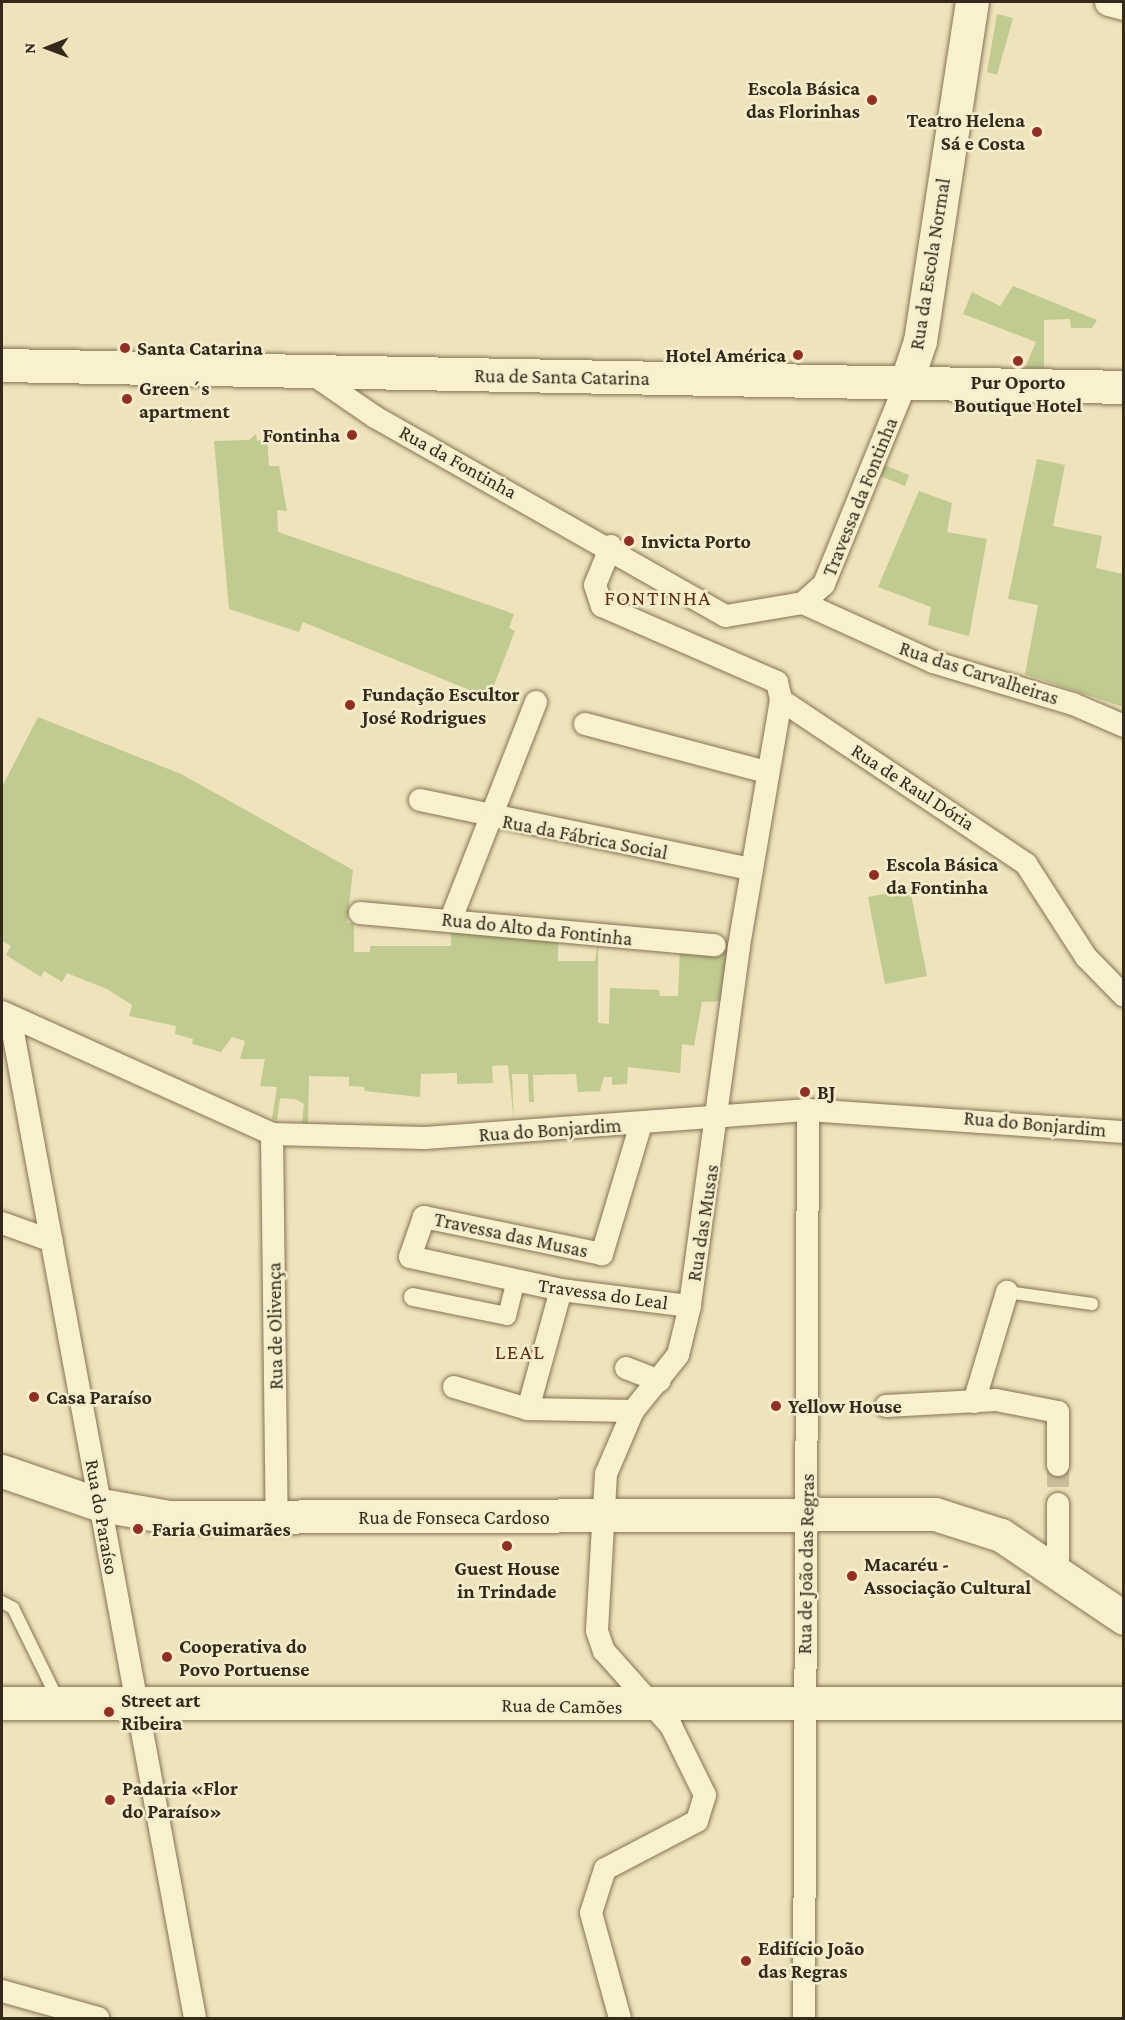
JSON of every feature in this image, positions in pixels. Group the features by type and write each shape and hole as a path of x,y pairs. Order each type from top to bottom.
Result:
{"main road":[{"name":"Rua da Escola Normal","path":"906,383 920,341 972,2"},
{"name":"Rua de Santa Catarina","path":"2,365 1124,387"},
{"name":"Rua de Fonseca Cardoso","path":"2,1471 100,1505 169,1517 601,1516 808,1511 946,1517 1001,1535 1124,1618"},
{"name":"Rua de Camões","path":"2,1703 133,1702 654,1707 1121,1700"}],"street":[{"path":"1109,2 1124,6"},
{"name":"Rua da Fontinha","path":"308,371 375,417 611,546 628,562 726,616 803,603"},
{"name":"Travessa da Fontinha","path":"803,603 824,584 906,383"},
{"path":"611,546 595,585 603,606 777,682 781,700"},
{"name":"Rua das Carvalheiras","path":"803,603 933,662 1073,704 1124,726"},
{"name":"Rua das Musas","path":"620,2019 591,1913 605,1869 697,1821 705,1795 699,1773 654,1707 604,1651 597,1631 601,1516 610,1457 633,1411 660,1381 678,1355 690,1306 751,869 781,700"},
{"name":"Rua de Raul Dória","path":"781,700 1026,864 1078,946 1124,996"},
{"path":"451,919 536,702"},
{"path":"585,724 767,772"},
{"name":"Rua da Fábrica Social","path":"420,800 492,819 751,869"},
{"name":"Rua do Alto da Fontinha","path":"360,914 451,919 715,945"},
{"name":"Rua do Bonjardim","path":"6,1014 272,1134 425,1138 808,1110 1124,1131"},
{"name":"Rua do Paraíso","path":"6,1014 52,1241 133,1702 195,2019"},
{"name":"Rua de João das Regras","path":"804,2019 808,1110"},
{"name":"Travessa das Musas","path":"516,1281 410,1257 424,1217 602,1254 641,1124"},
{"name":"Rua de Olivença","path":"272,1134 277,1518"},
{"path":"2,1223 52,1241"},
{"path":"413,1297 507,1316 516,1281"},
{"name":"Travessa do Leal","path":"516,1281 561,1290 690,1306"},
{"path":"528,1409 561,1290"},
{"path":"974,1402 1007,1292"},
{"path":"626,1368 660,1381"},
{"path":"454,1387 528,1409 633,1411"},
{"path":"886,1406 974,1402 1058,1412 1058,1465"},
{"path":"1058,1504 1058,1573"},
{"path":"2,1991 98,2019"}],"lane":[{"path":"1007,1292 1092,1304"},
{"path":"2,1602 13,1608 59,1702"}],"green space":[{"path":"997,14 1013,18 997,75 987,72"},
{"path":"1013,286 1097,320 1092,328 1071,328 1070,319 1044,320 1044,369 1025,368 1036,342 963,314 972,292 1000,306"},
{"path":"256,434 257,441 267,437 269,466 279,466 287,511 277,510 278,532 514,614 509,628 515,631 489,698 303,622 299,632 229,609 214,441 249,440"},
{"path":"1037,459 1065,465 1053,526 1102,536 1096,568 1123,574 1123,707 1025,674 1038,605 1008,599"},
{"path":"884,465 909,475 905,486 880,476"},
{"path":"919,491 952,503 947,532 987,539 969,636 928,625 931,607 878,587"},
{"path":"38,717 181,774 353,870 347,923 354,923 354,952 370,952 370,946 451,946 451,925 558,938 558,961 595,961 598,943 598,1023 609,1024 610,988 659,990 660,996 678,996 680,949 730,951 721,1001 702,1002 694,1046 682,1044 680,1073 628,1067 627,1084 612,1085 612,1077 604,1077 600,1091 578,1092 576,1074 533,1075 534,1102 529,1102 528,1074 512,1074 514,1122 508,1065 492,1066 493,1083 457,1084 457,1073 421,1074 420,1097 365,1091 364,1087 349,1086 349,1077 309,1076 308,1125 302,1123 304,1104 295,1099 280,1098 277,1120 272,1119 277,1087 260,1086 265,1059 240,1059 245,1041 232,1037 221,1052 192,1044 193,1039 175,1034 176,1026 129,1016 132,1005 107,989 67,973 62,982 44,971 41,977 6,955 11,946 2,941 2,787"},
{"path":"910,889 927,976 885,984 868,897"}],"tunnel":[{"path":"1058,1465 1058,1504"}],"place":[{"name":"Escola Básica das Florinhas","path":"872,100"},
{"name":"Teatro Helena Sá e Costa","path":"1037,132"},
{"name":"Santa Catarina","path":"125,348"},
{"name":"Hotel América","path":"798,355"},
{"name":"Pur Oporto Boutique Hotel","path":"1018,361"},
{"name":"Green´s apartment","path":"127,399"},
{"name":"Fontinha","path":"352,435"},
{"name":"Invicta Porto","path":"629,541"},
{"name":"Fundação Escultor José Rodrigues","path":"350,705"},
{"name":"Escola Básica da Fontinha","path":"874,875"},
{"name":"BJ","path":"805,1092"},
{"name":"Casa Paraíso","path":"34,1397"},
{"name":"Yellow House","path":"776,1406"},
{"name":"Faria Guimarães","path":"138,1529"},
{"name":"Guest House in Trindade","path":"507,1546"},
{"name":"Macaréu - Associação Cultural","path":"852,1576"},
{"name":"Cooperativa do Povo Portuense","path":"167,1657"},
{"name":"Street art Ribeira","path":"109,1712"},
{"name":"Padaria «Flor do Paraíso»","path":"110,1800"},
{"name":"Edifício João das Regras","path":"746,1961"}],"district":[{"name":"FONTINHA","path":"658,598"},
{"name":"LEAL","path":"520,1352"}]}
